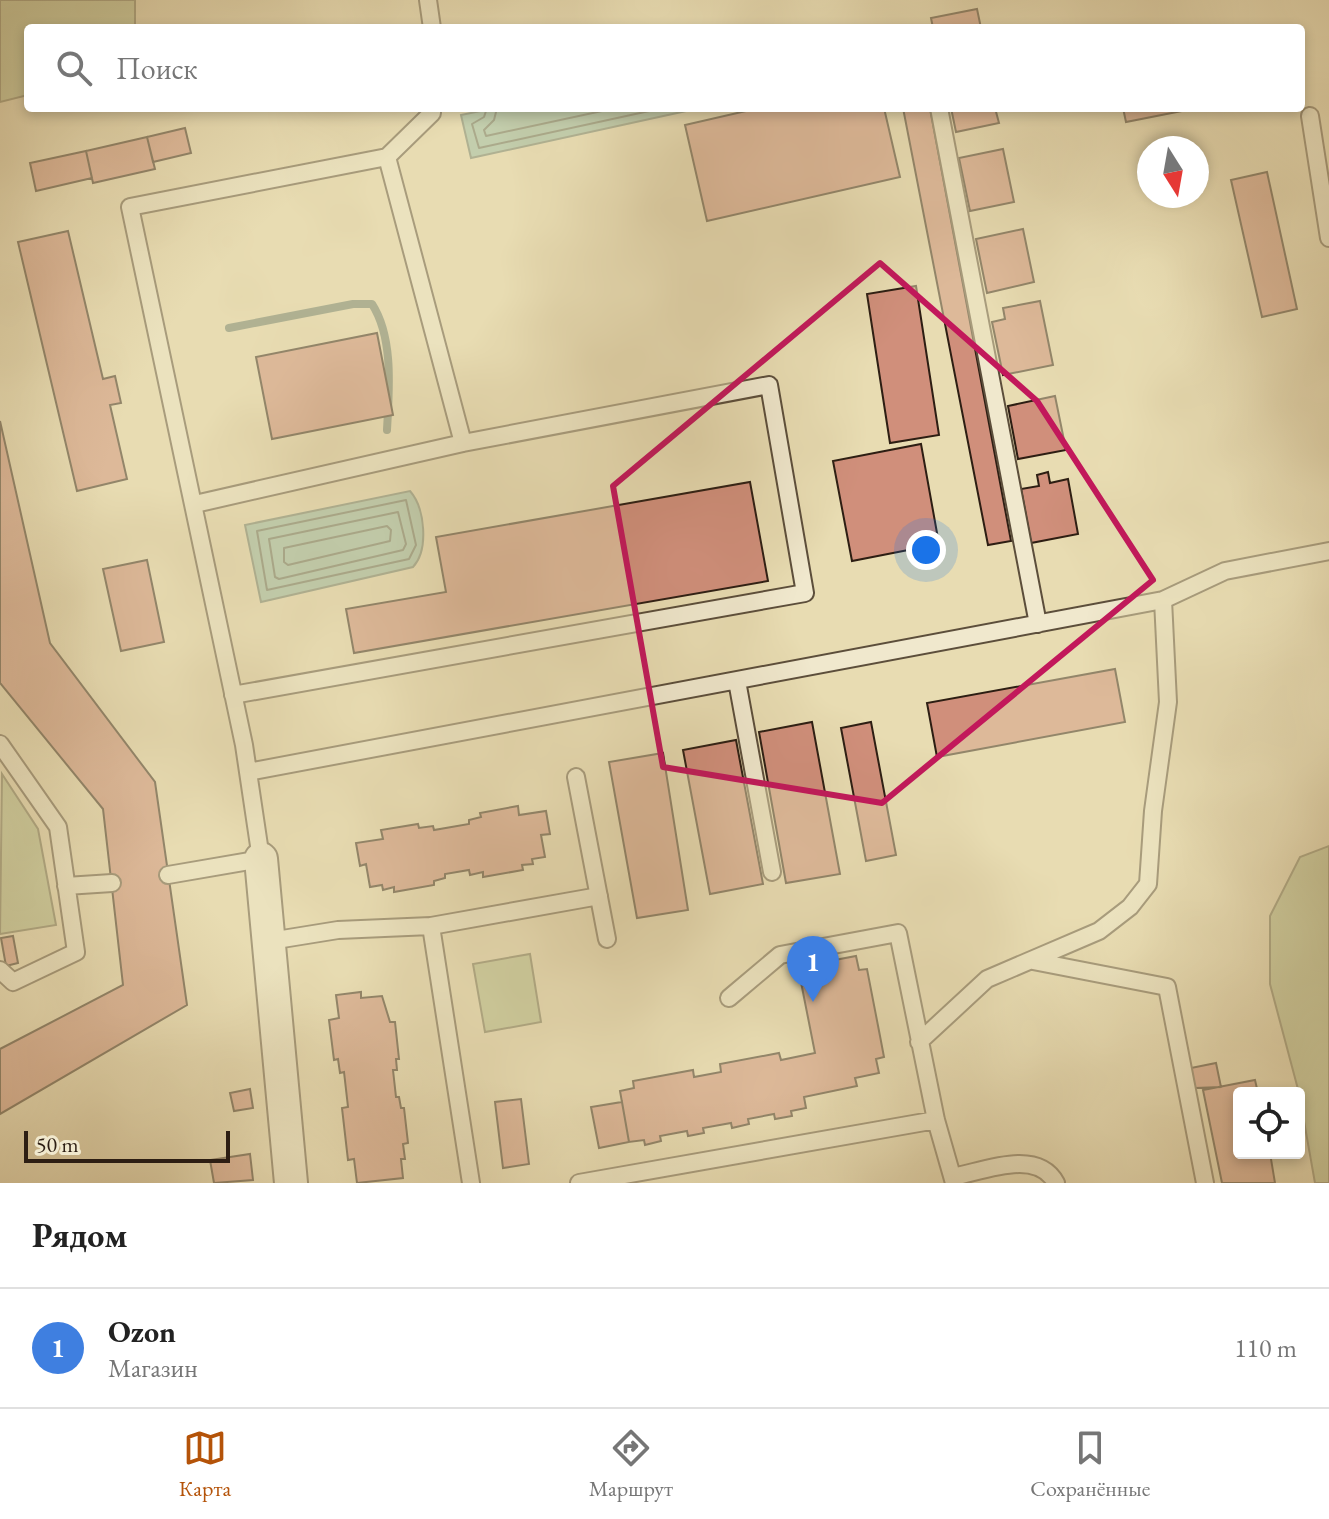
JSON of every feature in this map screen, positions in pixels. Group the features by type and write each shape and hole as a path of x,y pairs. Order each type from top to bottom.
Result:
{"street":[{"path":"261,859 291,1183"}],"lane":[{"path":"428,0 431,24"},
{"path":"168,875 261,859 248,772 195,504 130,207 387,157 432,112"},
{"path":"940,112 1038,624"},
{"path":"1310,116 1329,238"},
{"path":"387,157 463,443"},
{"path":"195,504 463,443 769,385 805,593 233,695"},
{"path":"248,772 1163,600 1225,571 1329,551"},
{"path":"919,1042 987,979 1099,931 1130,907 1148,884 1153,811 1168,702 1163,600"},
{"path":"737,681 772,872"},
{"path":"0,744 58,827 76,952 13,982 0,970"},
{"path":"576,777 607,939"},
{"path":"66,886 112,883"},
{"path":"270,941 338,930 431,926 599,896"},
{"path":"431,926 471,1183"},
{"path":"729,998 780,955 898,933 936,1120 954,1180 1029,1162 1051,1173 1056,1183"},
{"path":"1032,960 1167,987 1205,1183"},
{"path":"579,1183 936,1120"}],"highlighted area":[{"path":"880,263 1037,401 1153,580 882,803 663,767 613,486"}],"shaded area":[{"path":"0,0 135,0 135,24 24,24 24,96 0,102"},
{"path":"2,774 38,829 56,925 0,934"},
{"path":"1329,846 1329,1183 1315,1183 1305,1127 1305,1087 1297,1087 1270,984 1270,916 1300,857"},
{"path":"530,954 541,1022 485,1032 473,964"}],"water":[{"path":"476,112 682,112 471,158 461,115"},
{"path":"410,491 419,508 423,529 421,550 413,567 261,602 245,525"}],"building":[{"path":"977,9 980,24 932,24 931,18"},
{"path":"742,112 885,112 900,177 707,221 685,125"},
{"path":"904,112 931,112 1011,541 988,545"},
{"path":"952,112 996,112 999,123 956,132"},
{"path":"1124,112 1177,112 1126,122"},
{"path":"185,128 191,153 153,162 147,137"},
{"path":"147,137 155,169 93,183 86,151"},
{"path":"1003,149 1014,202 970,211 959,158"},
{"path":"86,151 92,178 36,191 30,163"},
{"path":"1267,172 1297,309 1262,317 1231,180"},
{"path":"1023,229 1034,282 987,293 976,239"},
{"path":"68,231 103,379 115,376 121,403 110,405 127,479 77,491 18,242"},
{"path":"916,286 939,435 890,443 867,294"},
{"path":"1040,301 1053,365 1003,375 992,322 1005,319 1003,308"},
{"path":"377,333 393,415 272,439 256,357"},
{"path":"1055,396 1066,450 1018,459 1008,406"},
{"path":"0,421 50,643 155,782 187,1005 0,1114 0,1049 123,985 103,809 0,683"},
{"path":"921,444 939,544 852,561 833,461"},
{"path":"1048,472 1050,483 1068,479 1078,534 1031,543 1021,489 1039,486 1037,475"},
{"path":"750,482 768,581 354,653 346,609 446,592 436,537"},
{"path":"147,560 164,642 121,651 103,569"},
{"path":"1115,669 1125,722 937,757 927,703"},
{"path":"812,722 840,874 786,883 759,732"},
{"path":"871,722 896,855 866,861 841,728"},
{"path":"736,740 763,884 710,894 683,750"},
{"path":"663,753 688,910 637,918 609,762"},
{"path":"518,806 519,815 546,811 550,834 541,835 545,857 532,859 533,864 522,865 523,870 483,877 483,872 470,875 469,870 445,874 445,878 434,881 434,885 394,892 394,887 383,890 382,885 370,887 366,864 360,866 356,843 383,839 381,830 418,824 419,828 433,826 434,830 469,824 469,820 481,817 480,813"},
{"path":"13,936 18,963 6,966 1,938"},
{"path":"856,956 859,970 867,969 884,1057 876,1059 879,1073 855,1078 857,1086 804,1097 806,1108 791,1111 792,1116 775,1119 774,1114 748,1119 749,1124 732,1128 731,1123 703,1128 704,1133 688,1136 687,1131 660,1136 661,1141 645,1145 644,1140 629,1142 620,1091 634,1088 633,1081 693,1070 694,1077 721,1072 720,1064 779,1053 781,1060 815,1053 798,967"},
{"path":"361,992 361,998 382,996 390,1022 395,1022 399,1059 396,1059 397,1070 393,1070 396,1097 399,1097 401,1108 404,1108 408,1143 403,1144 403,1178 357,1183 354,1159 348,1160 342,1108 348,1107 344,1072 340,1073 338,1059 334,1060 329,1020 339,1018 336,995"},
{"path":"1216,1063 1221,1087 1195,1088 1191,1068"},
{"path":"1255,1080 1257,1087 1233,1087 1233,1159 1271,1159 1275,1183 1222,1183 1203,1090"},
{"path":"250,1089 253,1108 234,1111 230,1093"},
{"path":"521,1099 529,1164 503,1168 495,1102"},
{"path":"622,1102 629,1142 599,1148 591,1107"},
{"path":"250,1154 253,1180 214,1183 210,1160"}],"waterway":[{"path":"229,328 353,304 372,304 387,349 387,430"}],"place":[{"name":"Ozon","path":"813,1002"}]}
